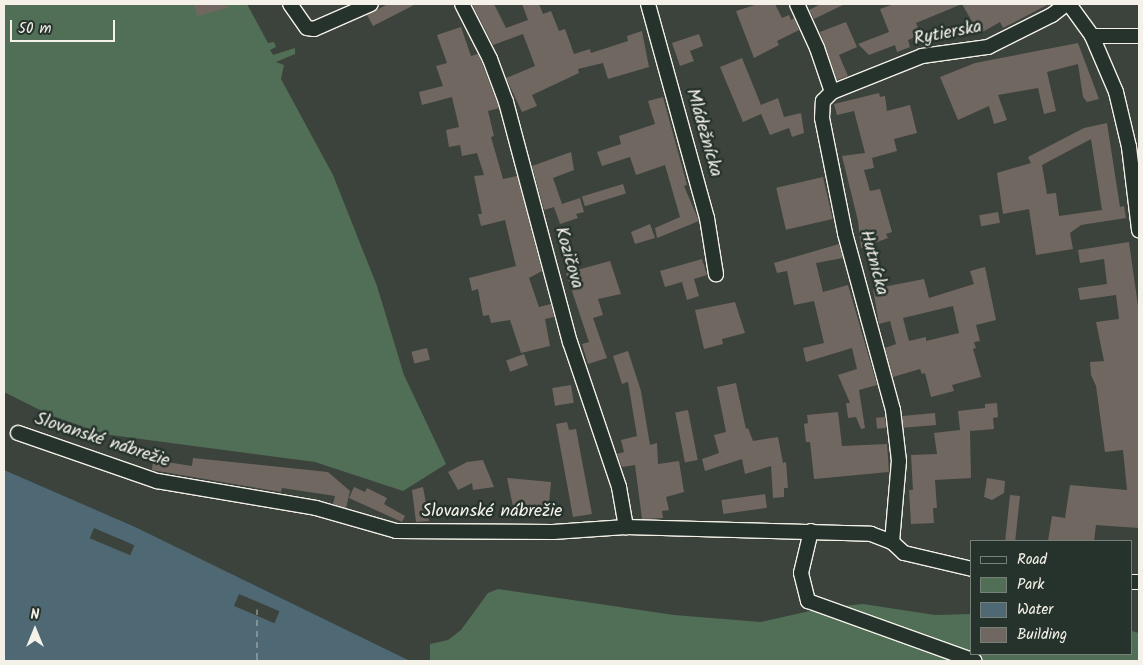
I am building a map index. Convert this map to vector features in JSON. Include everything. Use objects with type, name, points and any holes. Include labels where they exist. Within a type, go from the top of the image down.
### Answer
[{"type":"street","points":[[290,4],[307,28],[314,29],[371,4]]},
{"type":"street","name":"Kozičova","points":[[462,4],[490,59],[506,102],[570,342],[620,487],[626,527]]},
{"type":"street","name":"Mládežnícka","points":[[648,4],[707,218],[716,274]]},
{"type":"street","points":[[797,4],[818,48],[832,92]]},
{"type":"street","points":[[1068,4],[1092,36],[1116,92],[1129,147],[1139,230]]},
{"type":"street","name":"Rytierska","points":[[832,92],[922,56],[988,47],[1052,15],[1068,4]]},
{"type":"street","points":[[1092,36],[1139,36]]},
{"type":"street","name":"Hutnícka","points":[[832,92],[823,101],[822,118],[845,233],[887,379],[899,460],[892,542]]},
{"type":"street","name":"Slovanské nábrežie","points":[[18,433],[157,481],[316,508],[396,531],[553,532],[626,527],[871,534],[892,542],[904,553],[970,569]]},
{"type":"street","points":[[811,531],[800,573],[808,601],[975,661]]},
{"type":"green space","points":[[4,4],[247,4],[268,43],[274,42],[276,47],[270,50],[273,55],[295,48],[295,54],[276,62],[284,65],[281,79],[333,175],[377,286],[404,375],[446,464],[403,491],[315,462],[103,434],[50,415],[4,392]]},
{"type":"green space","points":[[498,589],[674,615],[761,622],[823,608],[863,604],[935,615],[970,614],[970,655],[1133,655],[1133,631],[1139,633],[1139,661],[430,661],[430,644],[448,640],[461,630],[488,593]]},
{"type":"water","points":[[4,470],[135,527],[410,661],[4,661]]},
{"type":"pier","points":[[94,528],[135,545],[130,555],[90,538]]},
{"type":"pier","points":[[239,594],[280,611],[274,623],[234,606]]},
{"type":"building","points":[[194,4],[227,4],[228,8],[197,16]]},
{"type":"building","points":[[388,4],[416,4],[373,26],[367,15]]},
{"type":"building","points":[[472,4],[494,4],[506,28],[528,20],[522,4],[539,4],[543,14],[551,11],[559,31],[565,29],[574,54],[590,49],[591,53],[628,41],[627,36],[642,31],[649,67],[608,79],[603,63],[578,69],[579,73],[532,95],[537,106],[522,112],[506,78],[535,66],[523,34],[493,45]]},
{"type":"building","points":[[758,4],[775,4],[782,18],[789,15],[791,20],[794,18],[799,30],[777,41],[779,45],[754,58],[736,11]]},
{"type":"building","points":[[821,4],[845,4],[814,19],[809,10]]},
{"type":"building","points":[[894,4],[962,4],[916,23],[921,35],[908,40],[910,47],[897,52],[895,45],[869,55],[858,44],[889,32],[880,9]]},
{"type":"building","points":[[962,4],[1049,4],[1003,28],[1000,22],[979,34]]},
{"type":"building","points":[[846,22],[857,47],[839,55],[848,76],[837,80],[820,32]]},
{"type":"building","points":[[461,27],[471,56],[478,54],[499,108],[488,111],[494,136],[491,137],[503,179],[517,176],[542,271],[529,278],[539,307],[551,304],[554,317],[545,319],[550,346],[521,353],[510,320],[491,323],[489,315],[483,316],[478,289],[472,291],[469,278],[516,266],[505,220],[481,226],[478,214],[482,214],[474,176],[484,175],[477,153],[462,156],[460,145],[449,147],[446,130],[459,127],[452,97],[422,105],[419,92],[443,86],[436,66],[447,63],[437,35]]},
{"type":"building","points":[[699,34],[703,46],[690,51],[694,61],[680,66],[672,43]]},
{"type":"building","points":[[1078,43],[1099,99],[1087,102],[1083,97],[1078,64],[1047,72],[1056,111],[1044,114],[1038,88],[998,95],[1007,120],[994,124],[989,106],[958,120],[940,77],[975,63]]},
{"type":"building","points":[[742,58],[761,105],[778,98],[784,117],[801,113],[804,133],[792,137],[789,128],[770,135],[761,114],[743,122],[720,67]]},
{"type":"building","points":[[879,93],[880,97],[885,96],[887,111],[910,105],[917,133],[894,139],[897,151],[872,158],[874,168],[864,170],[870,191],[880,189],[892,232],[886,234],[888,238],[861,248],[858,221],[842,156],[865,153],[854,111],[837,115],[834,104]]},
{"type":"building","points":[[663,97],[687,185],[684,186],[699,221],[657,238],[655,228],[680,217],[665,165],[636,175],[630,157],[602,166],[597,152],[621,144],[619,136],[655,124],[648,101]]},
{"type":"building","points":[[1107,123],[1120,207],[1124,206],[1126,218],[1081,225],[1070,233],[1073,249],[1036,255],[1029,209],[1003,214],[997,173],[1031,163],[1028,157],[1084,128]],"holes":[[[1091,139],[1102,210],[1059,216],[1056,193],[1047,194],[1042,165]]]},
{"type":"building","points":[[571,152],[574,170],[553,178],[562,204],[580,198],[584,212],[576,214],[578,218],[560,224],[554,207],[544,210],[532,166]]},
{"type":"building","points":[[823,177],[833,219],[786,230],[776,188]]},
{"type":"building","points":[[623,184],[626,194],[585,206],[582,197]]},
{"type":"building","points":[[998,212],[1000,223],[981,226],[979,215]]},
{"type":"building","points":[[650,224],[655,238],[635,244],[631,232]]},
{"type":"building","points":[[1129,242],[1139,313],[1139,528],[1096,525],[1094,540],[1048,540],[1052,516],[1065,518],[1070,485],[1127,490],[1123,450],[1105,452],[1096,386],[1091,375],[1090,362],[1104,361],[1096,322],[1119,319],[1116,295],[1080,300],[1078,288],[1107,284],[1104,259],[1080,263],[1078,250]]},
{"type":"building","points":[[839,244],[843,258],[816,263],[823,292],[848,285],[877,385],[859,390],[865,428],[861,429],[856,417],[848,418],[846,403],[850,403],[838,375],[857,369],[852,348],[806,362],[803,348],[824,343],[814,301],[794,305],[787,271],[777,273],[774,263]]},
{"type":"building","points":[[702,259],[707,275],[694,279],[699,296],[687,300],[682,282],[665,287],[660,271]]},
{"type":"building","points":[[610,261],[621,294],[598,299],[603,315],[593,318],[607,358],[588,364],[582,344],[589,342],[566,273]]},
{"type":"building","points":[[985,267],[996,320],[976,325],[980,341],[974,342],[976,348],[973,349],[981,377],[952,385],[954,391],[931,397],[925,373],[922,374],[920,369],[893,377],[885,348],[896,344],[890,321],[879,324],[873,289],[924,279],[929,298],[974,284],[970,271]],"holes":[[[953,306],[959,333],[926,341],[926,337],[909,341],[903,318]]]},
{"type":"building","points":[[735,302],[745,333],[722,339],[723,344],[704,349],[695,310]]},
{"type":"building","points":[[427,348],[430,360],[414,364],[411,352]]},
{"type":"building","points":[[628,351],[641,391],[650,445],[657,443],[658,464],[679,461],[684,492],[666,497],[669,510],[662,511],[663,518],[642,519],[635,465],[622,467],[617,454],[624,452],[621,440],[637,436],[628,382],[622,384],[613,356]]},
{"type":"building","points":[[524,354],[528,365],[510,372],[506,360]]},
{"type":"building","points":[[736,383],[746,429],[748,428],[753,441],[778,437],[783,463],[786,462],[788,488],[784,488],[784,497],[773,498],[771,466],[745,474],[742,459],[705,471],[702,459],[719,453],[714,435],[726,432],[717,387]]},
{"type":"building","points":[[571,385],[574,403],[555,406],[552,388]]},
{"type":"building","points":[[997,403],[998,417],[993,418],[994,429],[970,431],[971,478],[935,480],[937,508],[933,508],[934,523],[911,524],[909,490],[913,490],[911,455],[937,454],[934,433],[960,430],[958,411],[985,408],[985,404]]},
{"type":"building","points":[[688,410],[698,460],[685,463],[675,412]]},
{"type":"building","points":[[838,412],[842,446],[887,444],[889,472],[814,479],[810,442],[806,442],[804,424],[808,423],[807,415]]},
{"type":"building","points":[[935,413],[936,425],[903,428],[902,416]]},
{"type":"building","points":[[885,417],[886,428],[877,429],[876,418]]},
{"type":"building","points":[[567,422],[569,430],[576,429],[592,514],[573,517],[556,424]]},
{"type":"building","points":[[193,458],[328,472],[350,491],[346,508],[333,504],[335,496],[282,488],[281,492],[152,470],[153,460],[192,466]]},
{"type":"building","points":[[483,460],[494,487],[473,490],[472,483],[458,490],[448,472],[467,462]]},
{"type":"building","points":[[507,478],[551,482],[548,514],[514,511]]},
{"type":"building","points":[[987,478],[1005,481],[1004,493],[992,500],[984,497]]},
{"type":"building","points":[[354,487],[365,492],[367,488],[387,498],[384,504],[405,516],[402,522],[349,498]]},
{"type":"building","points":[[423,487],[426,503],[432,502],[434,514],[428,515],[429,521],[416,522],[412,490]]},
{"type":"building","points":[[765,494],[767,508],[723,514],[721,500]]},
{"type":"building","points":[[1010,495],[1020,496],[1015,540],[1005,540]]},
{"type":"ferry route","points":[[257,609],[257,661]]}]
